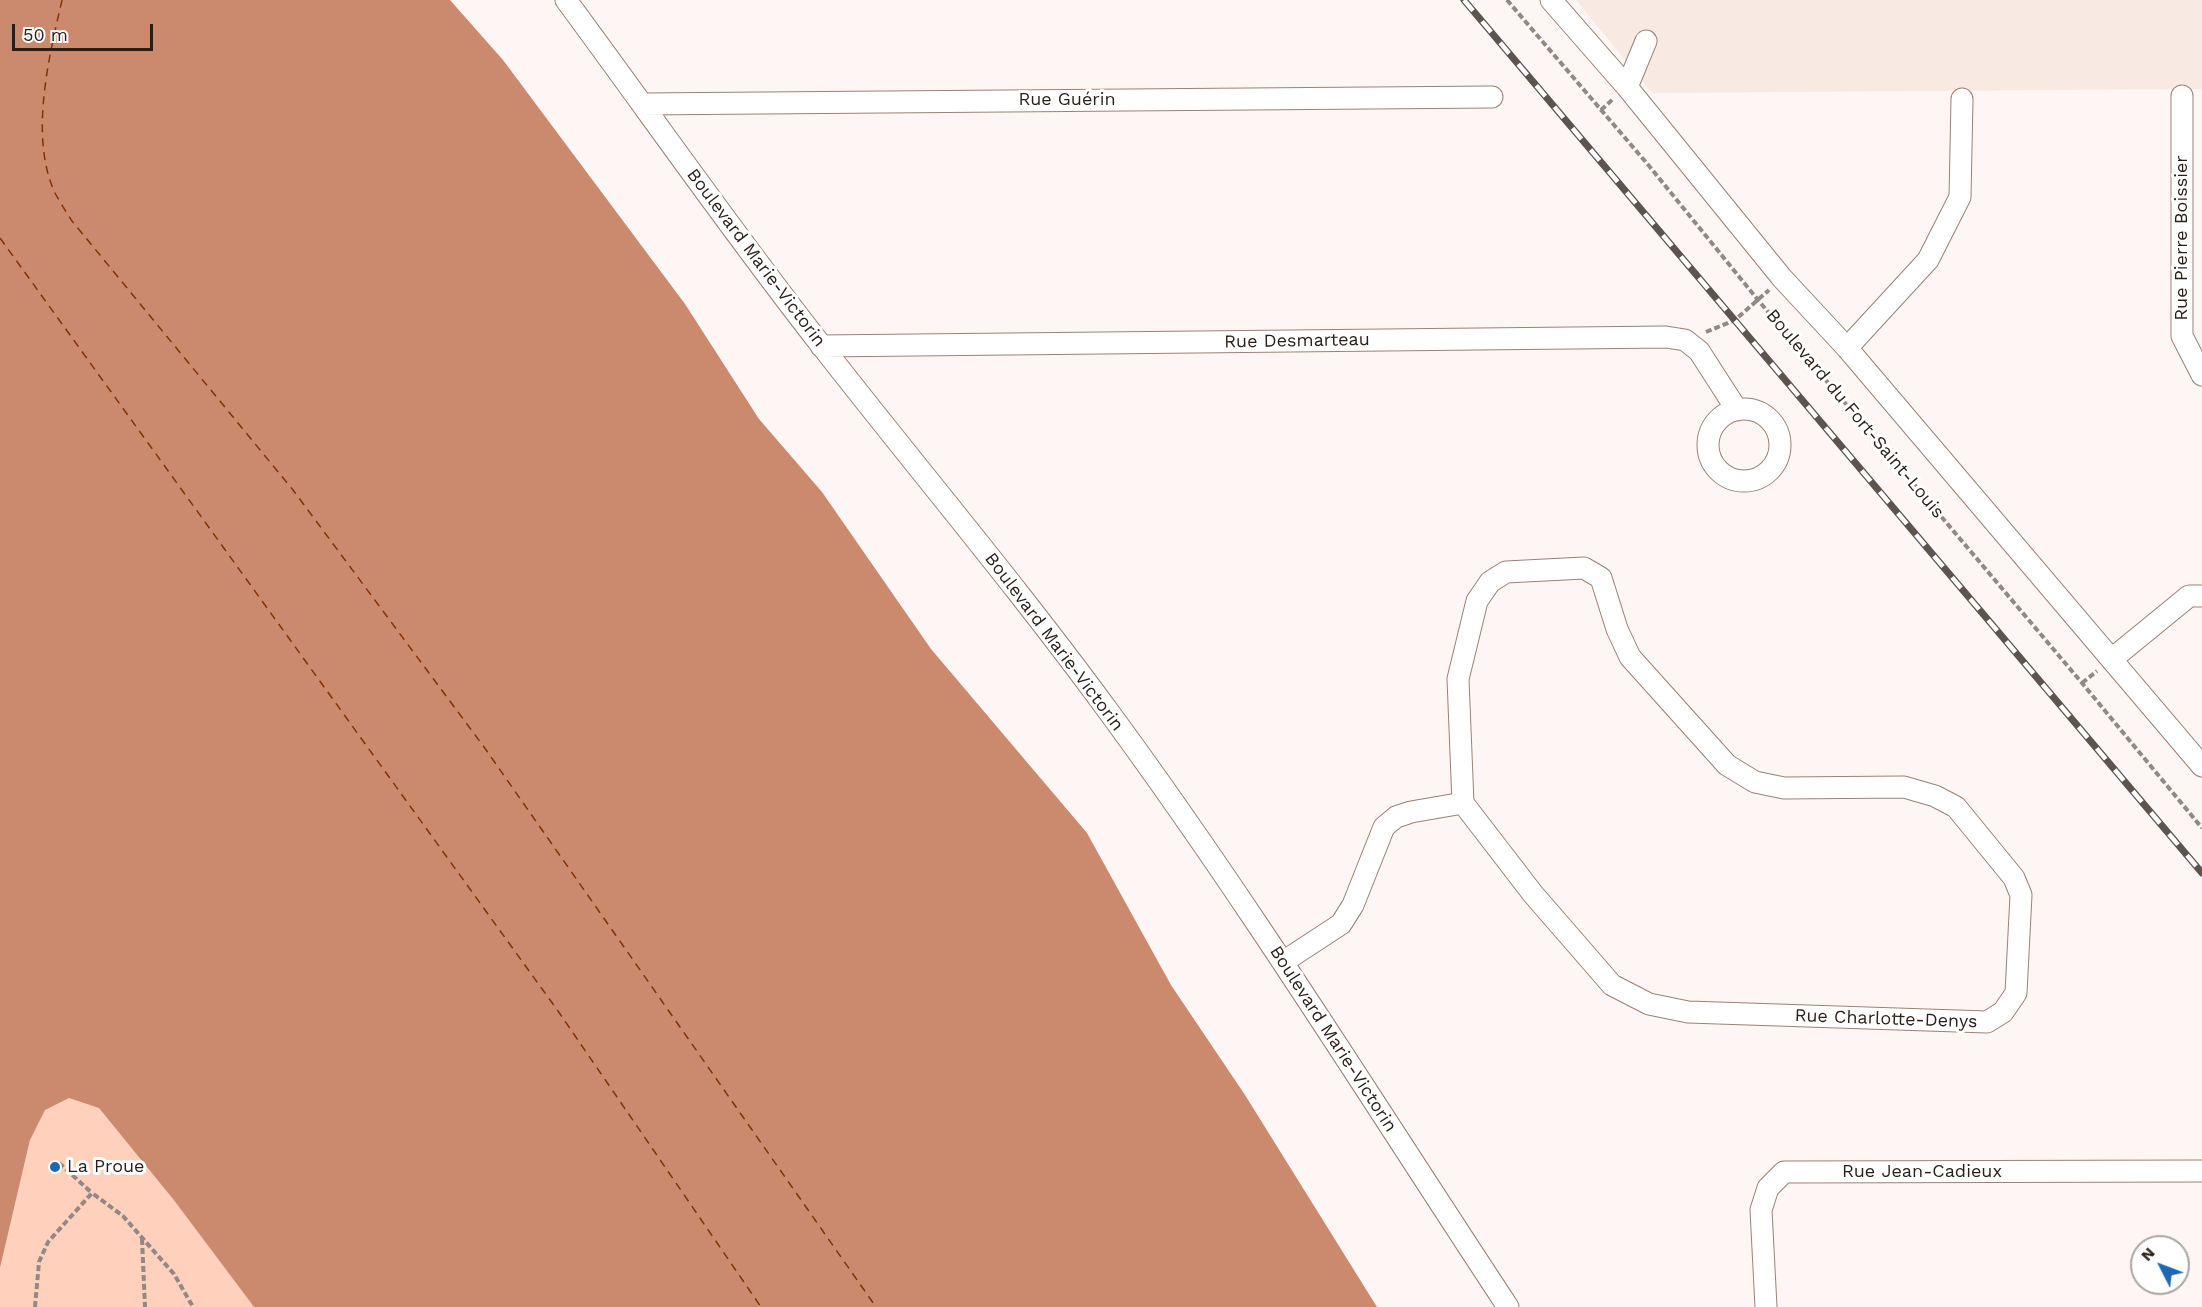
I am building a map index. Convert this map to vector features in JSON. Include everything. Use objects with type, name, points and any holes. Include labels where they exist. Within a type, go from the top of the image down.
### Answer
[{"type":"street","name":"Boulevard Marie-Victorin","points":[[566,0],[731,228],[821,346],[1038,617],[1107,709],[1283,963],[1509,1307]]},
{"type":"street","name":"Boulevard du Fort-Saint-Louis","points":[[1551,0],[1627,87],[1782,278],[1847,348],[2202,765]]},
{"type":"street","points":[[1627,87],[1646,42]]},
{"type":"street","name":"Rue Pierre Boissier","points":[[2182,96],[2182,336],[2202,375]]},
{"type":"street","name":"Rue Guérin","points":[[642,104],[1492,97]]},
{"type":"street","points":[[1847,348],[1928,260],[1960,197],[1962,99]]},
{"type":"street","name":"Rue Desmarteau","points":[[821,346],[1666,337],[1685,340]]},
{"type":"street","points":[[1685,340],[1700,351],[1737,410]]},
{"type":"street","name":"Rue Charlotte-Denys","points":[[1584,568],[1601,578],[1617,629],[1630,657],[1727,765],[1755,782],[1784,788],[1904,787],[1935,795],[1956,807],[2014,878],[2021,895],[2016,993],[2003,1012],[1987,1022],[1688,1012],[1648,1004],[1612,986],[1533,894],[1463,803],[1458,679],[1477,601],[1490,582],[1506,572],[1584,568]]},
{"type":"street","points":[[2112,659],[2189,596],[2202,596]]},
{"type":"street","points":[[1283,963],[1341,924],[1353,904],[1384,827],[1396,817],[1411,812],[1463,803]]},
{"type":"street","name":"Rue Jean-Cadieux","points":[[1766,1307],[1761,1210],[1768,1188],[1784,1172],[2202,1171]]},
{"type":"path","name":"Boulevard du Fort-Saint-Louis","points":[[1507,0],[1650,167],[1758,300],[2202,828]]},
{"type":"path","points":[[1685,340],[1735,320],[1782,278]]},
{"type":"path","points":[[59,1163],[92,1193],[123,1216],[174,1274],[193,1307]]},
{"type":"path","points":[[35,1307],[39,1262],[48,1242],[92,1193]]},
{"type":"path","points":[[141,1239],[145,1307]]},
{"type":"shaded area","points":[[0,0],[450,0],[503,60],[685,304],[759,419],[822,492],[931,649],[1087,833],[1171,985],[1245,1095],[1377,1307],[254,1307],[173,1199],[99,1108],[69,1098],[45,1110],[30,1140],[0,1268]]},
{"type":"shaded area","points":[[1576,0],[2202,0],[2202,89],[1652,93]]},
{"type":"shaded area","points":[[0,949],[173,1199],[254,1307],[0,1307],[0,1268],[30,1140]]},
{"type":"ferry route","points":[[62,0],[47,71],[42,122],[47,171],[65,211],[293,490],[484,747],[876,1307]]},
{"type":"ferry route","points":[[0,238],[558,1011],[761,1307]]},
{"type":"railway","points":[[1464,0],[2202,873]]},
{"type":"place","name":"La Proue","points":[[55,1167]]}]
